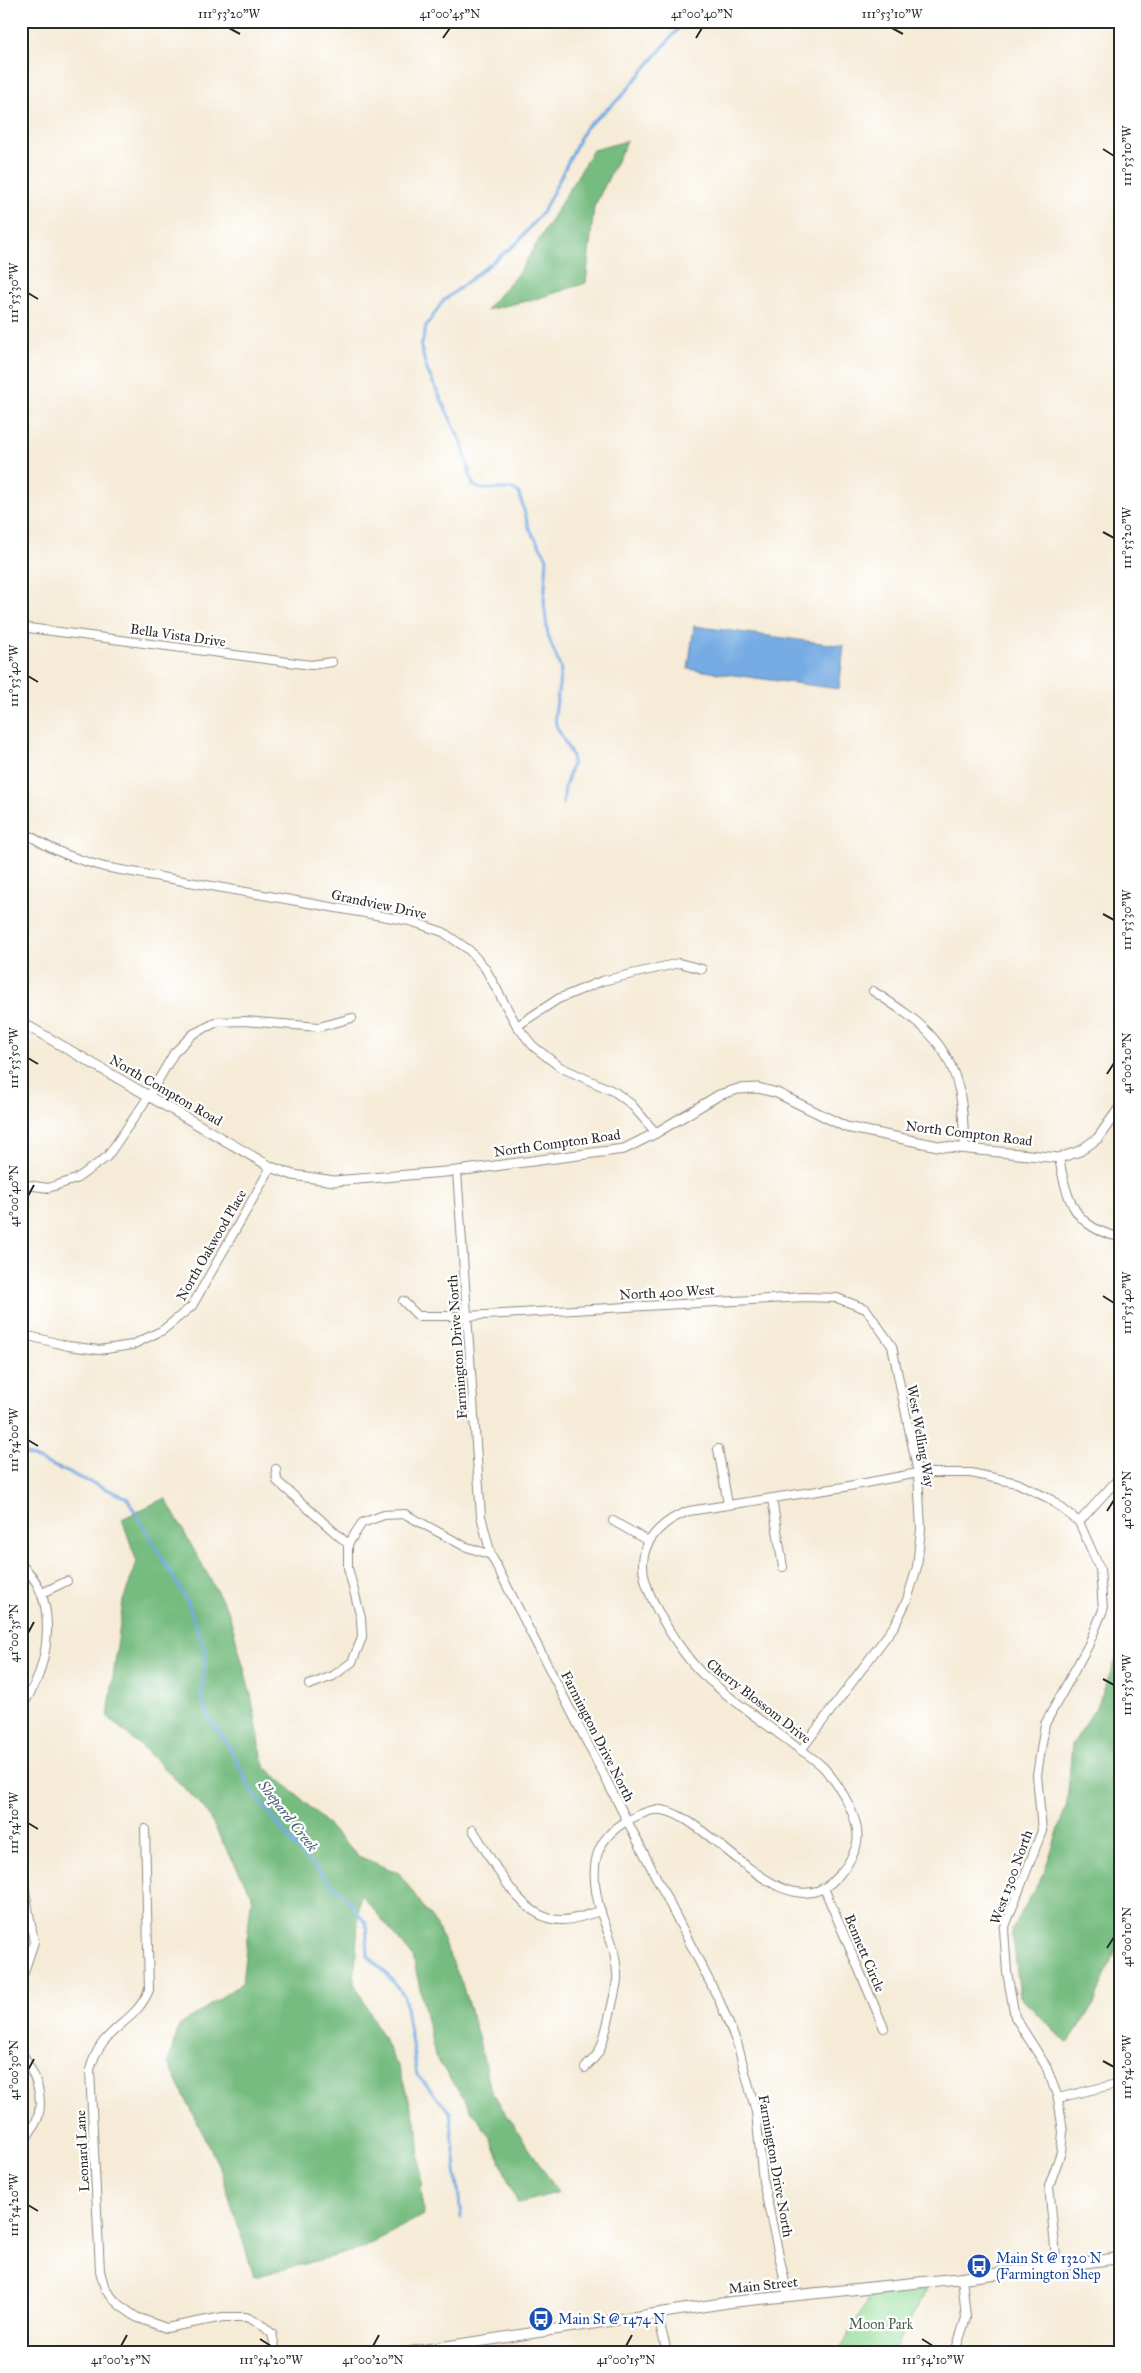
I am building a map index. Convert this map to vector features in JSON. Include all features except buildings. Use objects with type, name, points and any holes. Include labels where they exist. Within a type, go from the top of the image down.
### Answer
[{"type":"main road","name":"Main Street","points":[[411,2352],[731,2302],[962,2278],[1120,2258]]},
{"type":"street","name":"Bella Vista Drive","points":[[21,627],[310,665],[332,662]]},
{"type":"street","name":"Grandview Drive","points":[[21,829],[48,848],[72,858],[104,867],[410,921],[443,932],[469,950],[485,968],[517,1026],[534,1046],[560,1068],[615,1092],[631,1104],[656,1133]]},
{"type":"street","points":[[517,1026],[558,999],[602,981],[679,963],[702,969]]},
{"type":"street","points":[[873,991],[914,1019],[935,1038],[950,1063],[960,1091],[965,1148]]},
{"type":"street","points":[[21,1184],[48,1188],[76,1179],[106,1158],[150,1096],[174,1054],[193,1034],[217,1022],[245,1021],[319,1027],[352,1018]]},
{"type":"street","name":"North Compton Road","points":[[21,1022],[271,1166],[292,1175],[334,1181],[457,1171],[624,1149],[656,1133],[719,1095],[738,1088],[758,1088],[777,1093],[846,1127],[938,1146],[1059,1158],[1080,1151],[1098,1138],[1120,1107]]},
{"type":"street","points":[[1059,1158],[1064,1185],[1072,1208],[1087,1223],[1106,1234],[1120,1236]]},
{"type":"street","name":"North Oakwood Place","points":[[21,1334],[68,1346],[99,1350],[132,1345],[163,1330],[192,1306],[271,1166]]},
{"type":"street","name":"Farmington Drive North","points":[[457,1171],[481,1516],[491,1556],[719,2000],[738,2046],[756,2112],[763,2182],[788,2296]]},
{"type":"street","name":"North 400 West","points":[[403,1302],[418,1316],[467,1316],[805,1297],[837,1298],[866,1309]]},
{"type":"street","name":"West Welling Way","points":[[801,1750],[895,1625],[907,1600],[917,1567],[921,1529],[918,1473],[892,1346],[866,1309]]},
{"type":"street","points":[[718,1449],[728,1504]]},
{"type":"street","points":[[276,1469],[277,1482],[348,1544]]},
{"type":"street","points":[[613,1520],[648,1541],[661,1527],[678,1515],[728,1504],[772,1499],[918,1473],[971,1474],[1017,1483],[1050,1499],[1079,1522],[1120,1473]]},
{"type":"street","points":[[772,1499],[783,1567]]},
{"type":"street","points":[[309,1684],[333,1676],[352,1662],[362,1638],[361,1618],[348,1568],[348,1544],[362,1523],[384,1515],[405,1514],[464,1546],[491,1556]]},
{"type":"street","name":"West 1300 North","points":[[1057,2267],[1049,2186],[1061,2152],[1063,2132],[1058,2098],[1046,2066],[1015,2017],[1007,1972],[1004,1929],[1042,1831],[1037,1775],[1045,1724],[1088,1646],[1103,1610],[1100,1569],[1079,1522]]},
{"type":"street","name":"Cherry Blossom Drive","points":[[585,2068],[600,2051],[617,1979],[614,1950],[601,1912],[594,1877],[596,1856],[605,1837],[628,1821],[651,1810],[664,1810],[682,1817],[770,1883],[788,1891],[806,1893],[824,1888],[843,1873],[857,1845],[855,1820],[844,1796],[823,1766],[706,1679],[686,1656],[668,1629],[646,1582],[643,1563],[648,1541]]},
{"type":"street","points":[[21,1565],[42,1593],[48,1633],[39,1675],[21,1709]]},
{"type":"street","points":[[42,1593],[66,1581]]},
{"type":"street","name":"Leonard Lane","points":[[145,1829],[149,1990],[143,2004],[103,2040],[94,2054],[90,2070],[100,2271],[105,2288],[118,2304],[136,2317],[166,2328],[223,2316],[246,2317],[261,2324],[272,2334],[276,2352]]},
{"type":"street","points":[[474,1830],[518,1899],[531,1910],[548,1918],[562,1920],[601,1912]]},
{"type":"street","points":[[21,1868],[34,1942],[21,1982]]},
{"type":"street","name":"Bennett Circle","points":[[824,1888],[884,2028]]},
{"type":"street","points":[[21,2051],[34,2073],[39,2094],[37,2120],[21,2146]]},
{"type":"street","points":[[1058,2098],[1120,2083]]},
{"type":"street","points":[[955,2352],[966,2318],[962,2278]]},
{"type":"street","points":[[657,2313],[667,2352]]},
{"type":"green space","points":[[627,141],[594,207],[586,283],[536,299],[486,310],[520,271],[593,150]]},
{"type":"green space","points":[[165,1498],[229,1613],[251,1695],[264,1766],[306,1803],[358,1856],[399,1873],[437,1926],[462,1984],[478,2037],[491,2091],[558,2192],[518,2204],[491,2139],[435,2056],[413,1957],[360,1893],[354,1983],[399,2068],[418,2130],[423,2215],[361,2249],[254,2277],[220,2168],[168,2063],[179,2026],[242,1983],[252,1895],[204,1808],[154,1758],[108,1717],[123,1601],[137,1562],[122,1519]]},
{"type":"green space","points":[[1120,1649],[1120,1937],[1094,2004],[1067,2044],[1020,1997],[1012,1929],[1044,1873],[1067,1804],[1072,1745],[1098,1704]]},
{"type":"green space","name":"Moon Park","points":[[927,2289],[893,2352],[839,2352],[870,2297]]},
{"type":"water","points":[[694,626],[844,646],[839,689],[688,669]]},
{"type":"waterway","points":[[563,804],[565,787],[572,765],[572,756],[556,725],[555,716],[561,669],[548,636],[544,603],[547,558],[529,528],[519,493],[513,489],[481,489],[473,485],[462,443],[427,370],[421,348],[426,326],[443,301],[517,243],[544,210],[585,128],[620,98],[685,21]]},
{"type":"waterway","name":"Shepard Creek","points":[[21,1452],[127,1498],[187,1601],[206,1653],[201,1698],[210,1720],[229,1746],[251,1790],[297,1849],[347,1899],[366,1923],[368,1956],[386,1973],[404,1995],[417,2075],[450,2112],[461,2217]]},
{"type":"place","name":"Main St @ 1320 N (Farmington Shep","points":[[979,2266]]},
{"type":"place","name":"Main St @ 1474 N","points":[[541,2319]]}]
